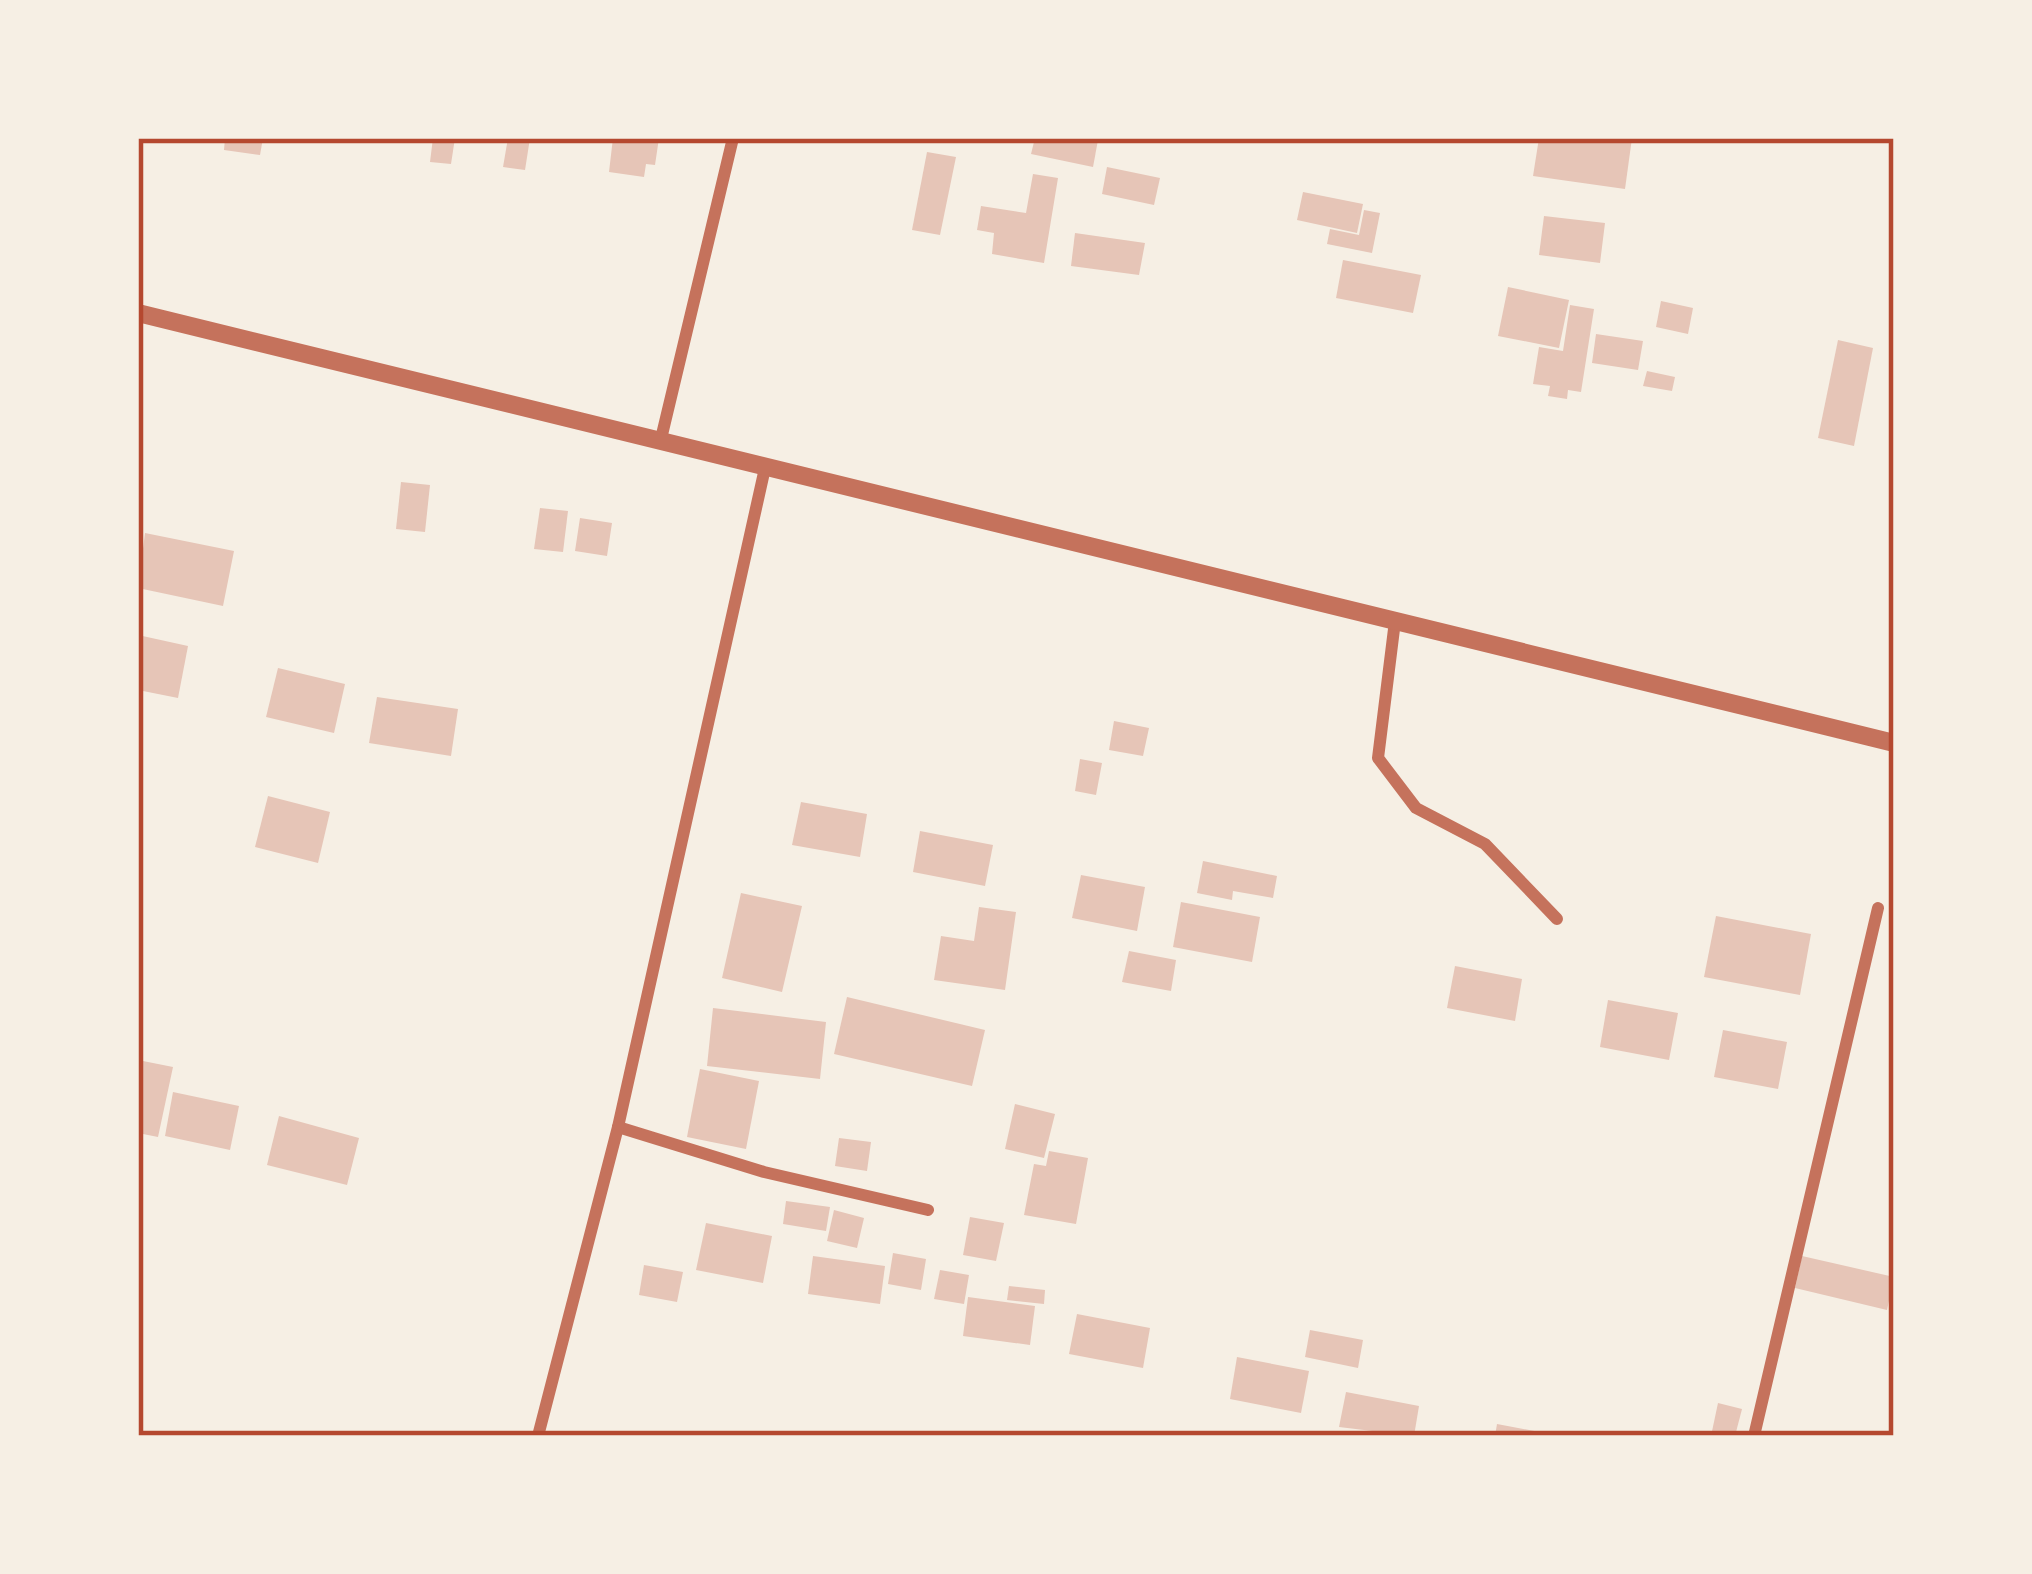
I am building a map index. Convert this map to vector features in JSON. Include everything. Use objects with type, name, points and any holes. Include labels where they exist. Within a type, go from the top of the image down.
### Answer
[{"type":"street","points":[[660,443],[733,138]]},
{"type":"street","points":[[138,313],[1894,743]]},
{"type":"street","points":[[541,1435],[618,1127],[765,468]]},
{"type":"street","points":[[1395,621],[1377,729],[1378,758],[1392,784],[1415,808],[1484,844],[1557,919]]},
{"type":"street","points":[[1754,1436],[1878,908]]},
{"type":"street","points":[[618,1127],[764,1172],[928,1210]]},
{"type":"building","points":[[225,138],[263,138],[260,155],[224,150]]},
{"type":"building","points":[[433,138],[455,138],[451,164],[430,162]]},
{"type":"building","points":[[508,138],[530,138],[525,170],[503,167]]},
{"type":"building","points":[[613,138],[659,138],[655,165],[646,164],[644,177],[609,172]]},
{"type":"building","points":[[1035,138],[1098,140],[1093,167],[1031,154]]},
{"type":"building","points":[[1539,138],[1632,138],[1625,189],[1533,176]]},
{"type":"building","points":[[927,152],[956,157],[940,235],[912,230]]},
{"type":"building","points":[[1107,167],[1160,178],[1154,205],[1102,194]]},
{"type":"building","points":[[1033,174],[1058,178],[1044,263],[992,254],[994,233],[977,230],[981,206],[1026,213]]},
{"type":"building","points":[[1303,192],[1363,204],[1357,233],[1297,220]]},
{"type":"building","points":[[1364,210],[1380,213],[1372,253],[1327,244],[1330,229],[1359,235]]},
{"type":"building","points":[[1544,216],[1605,223],[1600,263],[1539,255]]},
{"type":"building","points":[[1075,233],[1145,243],[1139,275],[1071,266]]},
{"type":"building","points":[[1343,260],[1421,275],[1413,313],[1336,298]]},
{"type":"building","points":[[1508,287],[1569,300],[1559,348],[1498,336]]},
{"type":"building","points":[[1661,301],[1693,308],[1688,334],[1656,327]]},
{"type":"building","points":[[1570,305],[1594,309],[1581,392],[1568,390],[1567,399],[1548,396],[1550,386],[1533,384],[1539,347],[1563,351]]},
{"type":"building","points":[[1596,334],[1643,341],[1638,370],[1592,363]]},
{"type":"building","points":[[1838,340],[1873,348],[1854,446],[1818,438]]},
{"type":"building","points":[[1647,371],[1675,377],[1672,391],[1643,386]]},
{"type":"building","points":[[401,482],[430,485],[425,532],[396,529]]},
{"type":"building","points":[[540,508],[568,511],[563,552],[534,549]]},
{"type":"building","points":[[580,518],[612,523],[607,556],[575,551]]},
{"type":"building","points":[[145,533],[234,551],[223,606],[138,588]]},
{"type":"building","points":[[138,635],[188,646],[178,698],[138,690]]},
{"type":"building","points":[[278,668],[345,684],[334,733],[266,717]]},
{"type":"building","points":[[377,697],[458,709],[451,756],[369,743]]},
{"type":"building","points":[[1114,721],[1149,728],[1143,756],[1109,750]]},
{"type":"building","points":[[1080,759],[1102,763],[1096,795],[1075,791]]},
{"type":"building","points":[[268,796],[330,812],[318,863],[255,847]]},
{"type":"building","points":[[801,802],[867,814],[860,857],[792,845]]},
{"type":"building","points":[[920,831],[993,845],[985,886],[913,872]]},
{"type":"building","points":[[1203,861],[1277,876],[1273,898],[1233,891],[1232,900],[1197,893]]},
{"type":"building","points":[[1081,875],[1145,887],[1137,931],[1072,918]]},
{"type":"building","points":[[741,893],[802,906],[782,992],[722,978]]},
{"type":"building","points":[[1181,902],[1260,917],[1252,962],[1173,947]]},
{"type":"building","points":[[979,907],[1016,912],[1005,990],[934,980],[941,936],[974,941]]},
{"type":"building","points":[[1716,916],[1811,934],[1800,995],[1704,977]]},
{"type":"building","points":[[1129,951],[1176,960],[1171,991],[1122,982]]},
{"type":"building","points":[[1455,966],[1522,979],[1515,1021],[1447,1008]]},
{"type":"building","points":[[847,997],[985,1030],[972,1086],[834,1054]]},
{"type":"building","points":[[1608,1000],[1678,1013],[1669,1060],[1600,1047]]},
{"type":"building","points":[[713,1008],[826,1022],[820,1079],[707,1066]]},
{"type":"building","points":[[1723,1030],[1787,1042],[1778,1089],[1714,1077]]},
{"type":"building","points":[[138,1060],[173,1067],[158,1137],[138,1133]]},
{"type":"building","points":[[700,1069],[759,1081],[746,1149],[687,1137]]},
{"type":"building","points":[[173,1092],[239,1106],[230,1150],[165,1136]]},
{"type":"building","points":[[1015,1104],[1055,1114],[1044,1158],[1005,1149]]},
{"type":"building","points":[[279,1116],[359,1138],[347,1185],[267,1165]]},
{"type":"building","points":[[839,1138],[871,1142],[867,1171],[835,1166]]},
{"type":"building","points":[[1049,1151],[1088,1158],[1076,1224],[1024,1215],[1034,1164],[1046,1166]]},
{"type":"building","points":[[786,1201],[830,1207],[826,1231],[783,1224]]},
{"type":"building","points":[[834,1210],[864,1218],[857,1248],[827,1241]]},
{"type":"building","points":[[970,1217],[1004,1223],[996,1261],[963,1255]]},
{"type":"building","points":[[706,1223],[772,1236],[763,1283],[696,1270]]},
{"type":"building","points":[[893,1253],[926,1259],[921,1290],[888,1284]]},
{"type":"building","points":[[813,1256],[885,1266],[880,1304],[808,1294]]},
{"type":"building","points":[[1802,1256],[1894,1277],[1887,1310],[1795,1288]]},
{"type":"building","points":[[644,1265],[683,1272],[677,1302],[639,1295]]},
{"type":"building","points":[[940,1270],[969,1275],[964,1304],[934,1299]]},
{"type":"building","points":[[1009,1286],[1045,1290],[1044,1304],[1007,1300]]},
{"type":"building","points":[[968,1297],[1035,1306],[1030,1345],[963,1336]]},
{"type":"building","points":[[1077,1314],[1150,1328],[1143,1368],[1069,1354]]},
{"type":"building","points":[[1310,1330],[1363,1340],[1358,1368],[1305,1357]]},
{"type":"building","points":[[1237,1357],[1309,1371],[1301,1413],[1230,1399]]},
{"type":"building","points":[[1346,1392],[1419,1406],[1414,1436],[1339,1427]]},
{"type":"building","points":[[1718,1403],[1742,1409],[1735,1436],[1711,1436]]},
{"type":"building","points":[[1497,1424],[1550,1434],[1550,1436],[1495,1436]]}]
